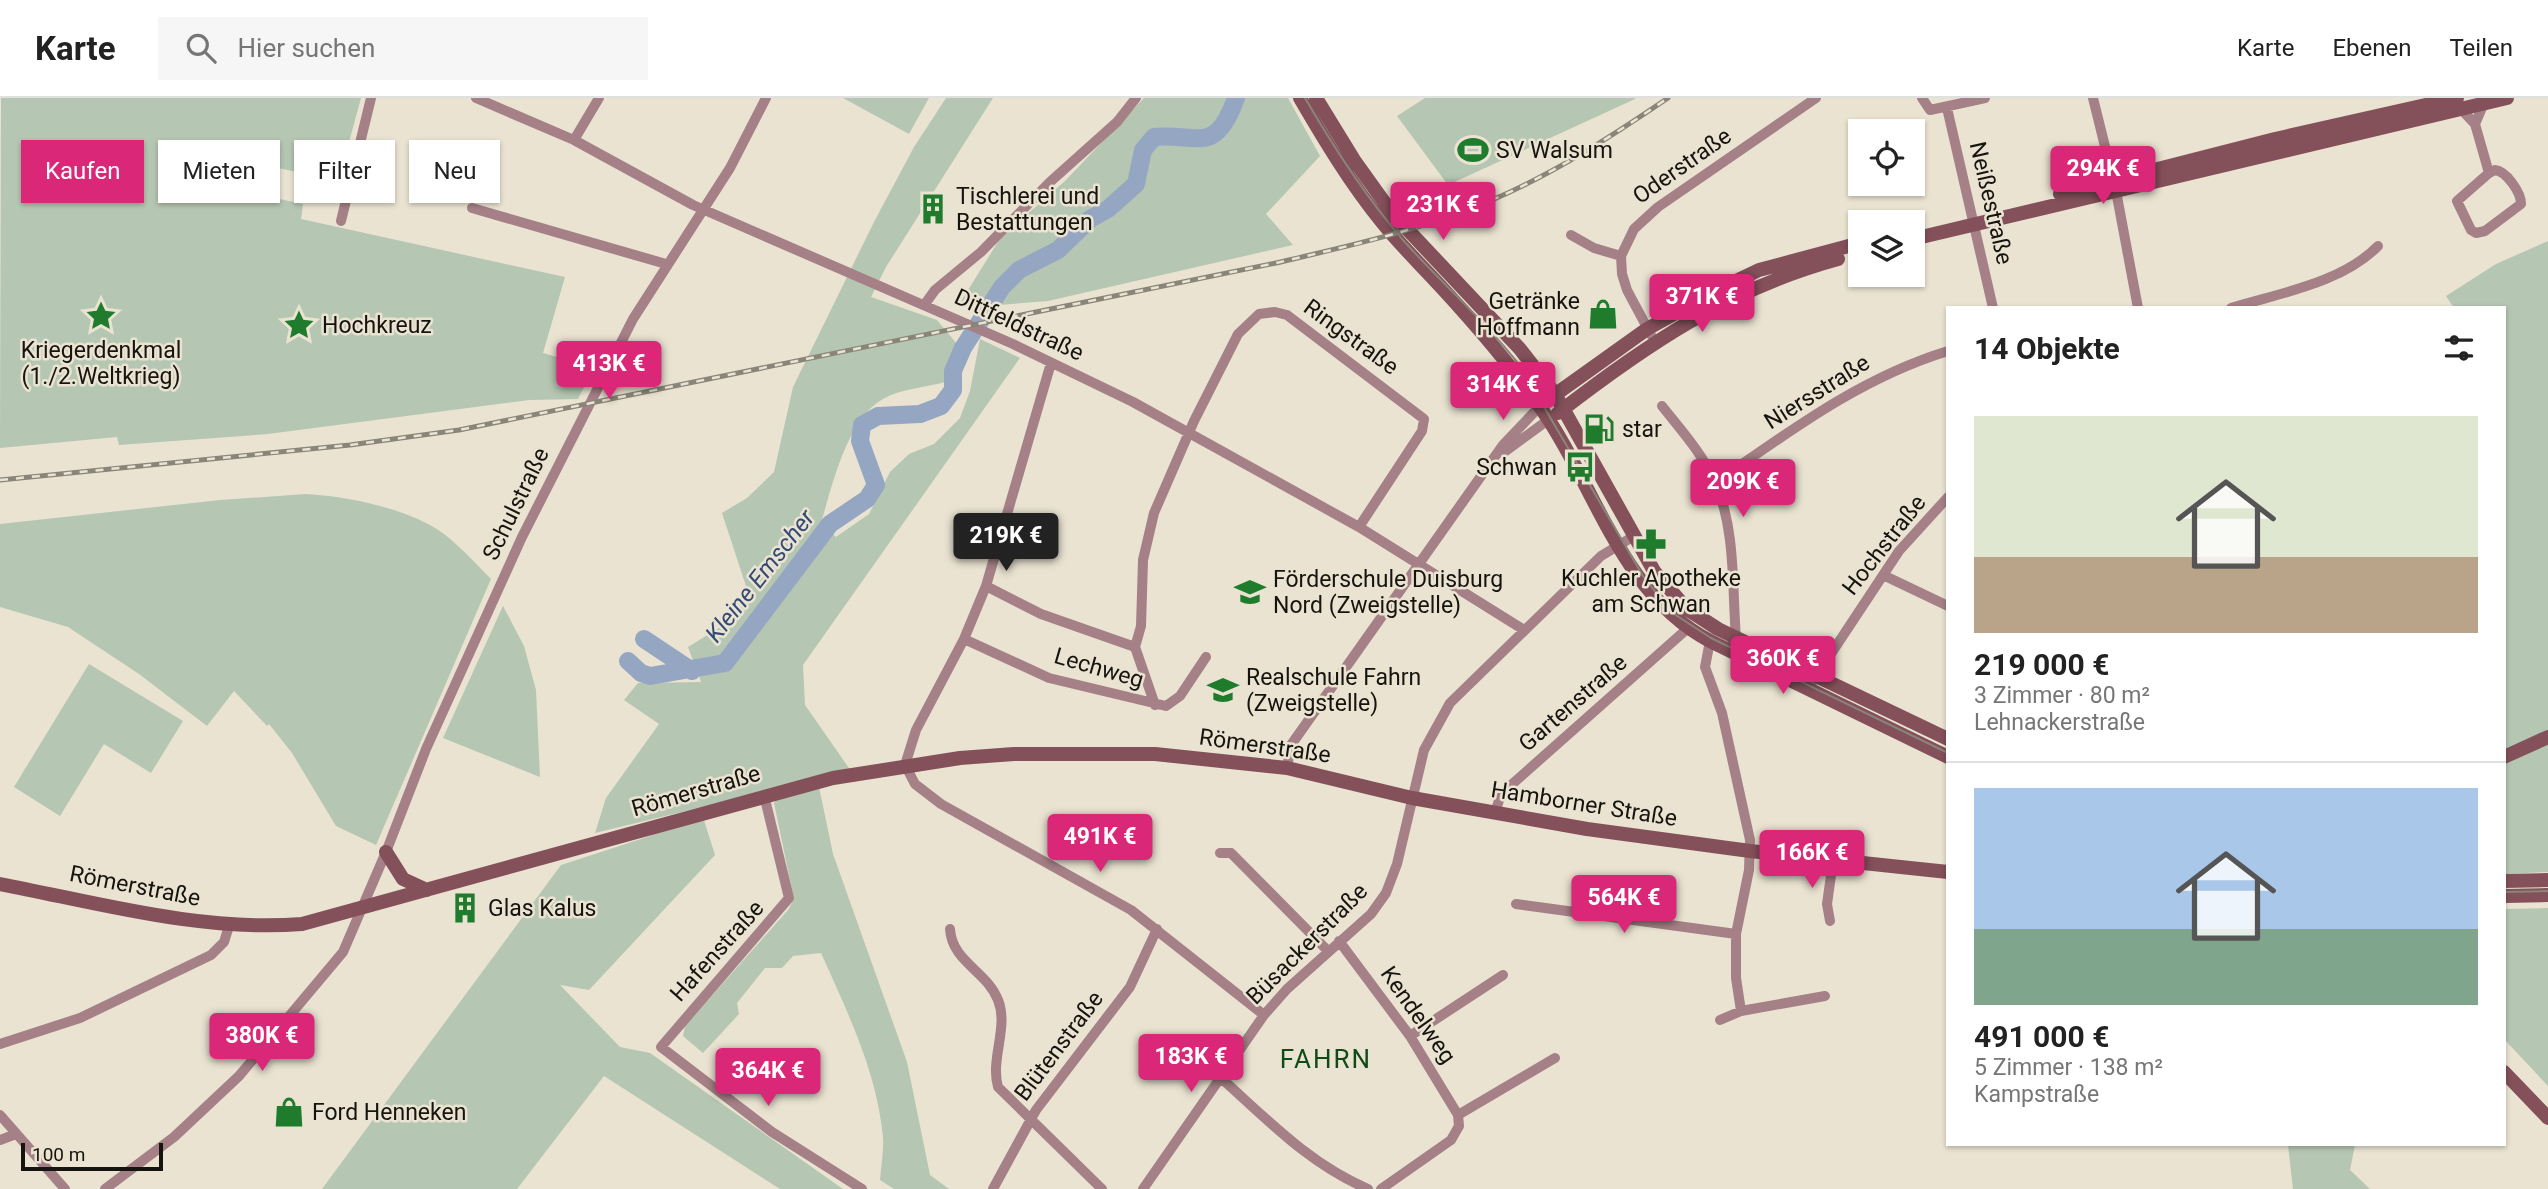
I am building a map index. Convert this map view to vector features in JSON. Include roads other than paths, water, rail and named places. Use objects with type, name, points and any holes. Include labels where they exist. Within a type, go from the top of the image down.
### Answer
[{"type":"street","points":[[341,221],[370,98]]},
{"type":"street","name":"Dittfeldstraße","points":[[477,98],[574,140],[702,209],[961,320],[1133,402],[1359,527],[1524,630]]},
{"type":"street","points":[[574,140],[599,98]]},
{"type":"street","name":"Schulstraße","points":[[105,1189],[174,1137],[244,1070],[343,952],[426,749],[522,537],[633,318],[730,168],[766,98]]},
{"type":"street","points":[[925,304],[935,290],[981,252],[1050,182],[1117,122],[1136,98]]},
{"type":"street","points":[[1300,98],[1343,169],[1382,223],[1499,351],[1540,406],[1649,593],[1687,629],[1710,641],[1732,644],[1816,675],[1946,738]]},
{"type":"street","points":[[1317,98],[1354,160],[1392,213],[1520,349],[1555,394],[1654,571],[1674,596],[1732,644],[1809,689],[1946,756]]},
{"type":"street","name":"Oderstraße","points":[[1622,256],[1643,217],[1816,98]]},
{"type":"street","points":[[1922,98],[1930,110],[1985,98]]},
{"type":"street","points":[[2093,98],[2115,186],[2138,306]]},
{"type":"street","points":[[1925,228],[1974,219],[2459,103],[2484,103],[2507,98]]},
{"type":"street","points":[[2459,103],[2475,124],[2489,173]]},
{"type":"street","points":[[2475,124],[2484,103]]},
{"type":"street","name":"Neißestraße","points":[[1947,108],[1993,306]]},
{"type":"street","points":[[2500,169],[2521,197],[2522,204],[2485,231],[2476,233],[2471,230],[2457,201],[2489,173],[2500,169]]},
{"type":"street","points":[[472,208],[666,264]]},
{"type":"street","points":[[1925,235],[1974,219]]},
{"type":"street","points":[[1571,235],[1594,248],[1622,256],[1626,290],[1651,335]]},
{"type":"street","points":[[1287,768],[1291,745],[1495,460],[1503,445],[1540,406],[1555,394],[1759,270],[1848,246]]},
{"type":"street","points":[[2238,306],[2310,284],[2362,262],[2378,246]]},
{"type":"street","points":[[1495,460],[1651,335],[1765,282],[1848,257]]},
{"type":"street","name":"Ringstraße","points":[[1191,434],[1220,368],[1247,322],[1259,314],[1275,312],[1287,315],[1424,419],[1422,431],[1359,527]]},
{"type":"street","name":"Niersstraße","points":[[1715,483],[1835,400],[1910,362],[1946,352]]},
{"type":"street","points":[[1051,363],[986,586],[964,639],[916,730],[905,765],[915,784],[941,804],[1131,909],[1264,1015]]},
{"type":"street","points":[[1662,406],[1698,451],[1715,483],[1727,517],[1732,644]]},
{"type":"street","points":[[1154,705],[1135,647],[1140,626],[1143,560],[1154,513],[1191,434]]},
{"type":"street","name":"Hochstraße","points":[[1809,689],[1883,575],[1916,530],[1946,499]]},
{"type":"street","name":"Büsackerstraße","points":[[1143,1189],[1264,1015],[1328,951],[1371,914],[1386,893],[1397,864],[1424,750],[1450,703],[1601,556],[1634,536]]},
{"type":"street","points":[[1883,575],[1946,605]]},
{"type":"street","points":[[986,586],[1041,614],[1135,647]]},
{"type":"street","name":"Gartenstraße","points":[[1494,813],[1501,793],[1687,629]]},
{"type":"street","name":"Lechweg","points":[[964,639],[1049,678],[1154,705],[1174,704],[1206,657]]},
{"type":"street","points":[[1710,641],[1705,667],[1722,713],[1750,851],[1736,934],[1736,978],[1741,1011]]},
{"type":"street","points":[[2506,756],[2548,737]]},
{"type":"street","name":"Römerstraße","points":[[0,884],[229,926],[302,924],[833,778],[905,765],[1014,754],[1155,754],[1287,768],[1412,798]]},
{"type":"street","name":"Hafenstraße","points":[[764,795],[789,898],[661,1047],[772,1132],[862,1189]]},
{"type":"street","name":"Hamborner Straße","points":[[1412,798],[1587,829],[1833,861],[1946,872]]},
{"type":"street","points":[[386,852],[403,879],[427,890]]},
{"type":"street","points":[[1220,853],[1231,853],[1328,951]]},
{"type":"street","points":[[1830,921],[1827,904],[1833,861]]},
{"type":"street","points":[[2506,881],[2548,880]]},
{"type":"street","points":[[2506,897],[2548,895]]},
{"type":"street","points":[[1516,904],[1736,934]]},
{"type":"street","points":[[0,1044],[80,1018],[211,955],[224,942],[229,926]]},
{"type":"street","points":[[950,929],[951,942],[957,953],[987,983],[999,1003],[996,1079],[1002,1094],[1102,1189]]},
{"type":"street","name":"Blütenstraße","points":[[993,1189],[1030,1120],[1130,987],[1157,929]]},
{"type":"street","name":"Kendelweg","points":[[1339,941],[1410,1036],[1458,1115]]},
{"type":"street","points":[[1410,1036],[1503,975]]},
{"type":"street","points":[[1720,1020],[1741,1011],[1825,996]]},
{"type":"street","points":[[1381,1189],[1451,1140],[1459,1126],[1458,1115],[1555,1058]]},
{"type":"street","points":[[2506,1074],[2548,1118]]},
{"type":"street","points":[[1221,1078],[1316,1163],[1334,1175],[1368,1189]]},
{"type":"street","points":[[0,1115],[65,1189]]},
{"type":"street","points":[[0,1140],[16,1133]]},
{"type":"waterway","name":"Kleine Emscher","points":[[628,661],[641,673],[650,676],[725,663],[830,524],[867,499],[876,485],[860,441],[862,425],[878,416],[920,414],[941,406],[953,390],[953,371],[963,348],[1002,287],[1019,270],[1058,250],[1090,219],[1108,209],[1136,184],[1143,150],[1154,137],[1204,138],[1213,135],[1221,128],[1236,98]]},
{"type":"waterway","name":"Kleine Emscher","points":[[644,639],[692,671]]},
{"type":"tram line","points":[[1305,98],[1351,171],[1389,223],[1520,366],[1643,576],[1671,612],[1711,638],[1946,752]]},
{"type":"tram line","points":[[2506,892],[2548,891]]},
{"type":"railway","points":[[0,480],[350,445],[459,430],[1276,263],[1358,244],[1466,211],[1538,178],[1583,153],[1668,98]]},
{"type":"place","name":"SV Walsum","points":[[1473,150]]},
{"type":"place","name":"Tischlerei und Bestattungen","points":[[933,209]]},
{"type":"place","name":"Getränke Hoffmann","points":[[1603,314]]},
{"type":"place","name":"Kriegerdenkmal (1./2.Weltkrieg)","points":[[101,316]]},
{"type":"place","name":"Hochkreuz","points":[[299,325]]},
{"type":"place","name":"star","points":[[1599,429]]},
{"type":"place","name":"Schwan","points":[[1580,467]]},
{"type":"place","name":"Kuchler Apotheke am Schwan","points":[[1651,544]]},
{"type":"place","name":"Förderschule Duisburg Nord (Zweigstelle)","points":[[1250,592]]},
{"type":"place","name":"Realschule Fahrn (Zweigstelle)","points":[[1223,690]]},
{"type":"place","name":"Glas Kalus","points":[[465,908]]},
{"type":"place","name":"Ford Henneken","points":[[289,1112]]},
{"type":"district","name":"FAHRN","points":[[1326,1059]]}]
